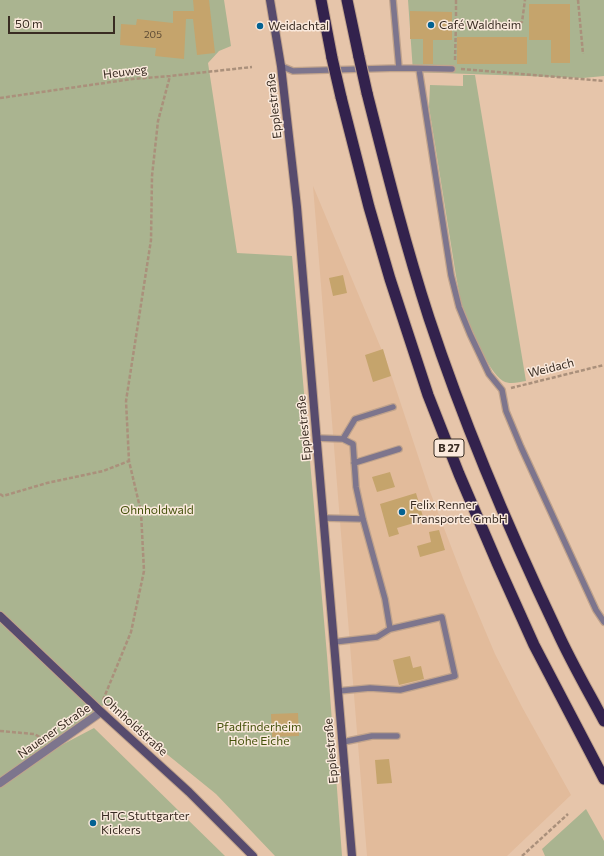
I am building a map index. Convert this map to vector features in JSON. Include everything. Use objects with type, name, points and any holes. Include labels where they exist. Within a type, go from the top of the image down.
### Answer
[{"type":"highway","name":"B 27","points":[[321,0],[341,98],[369,207],[390,279],[431,402],[468,495],[534,645],[604,779]]},
{"type":"highway","name":"B 27","points":[[347,0],[367,93],[416,274],[429,318],[453,386],[485,467],[557,632],[604,721]]},
{"type":"main road","name":"Epplestraße","points":[[270,0],[281,66],[297,207],[352,856]]},
{"type":"main road","name":"Ohnholdstraße","points":[[0,616],[100,711],[189,792],[253,856]]},
{"type":"street","name":"Nauener Straße","points":[[0,783],[57,744],[100,711]]},
{"type":"lane","points":[[393,0],[399,68]]},
{"type":"lane","points":[[281,66],[293,71],[399,68],[454,69]]},
{"type":"lane","points":[[419,69],[451,274],[459,306],[470,334],[490,374],[502,390],[506,411],[521,447],[596,610],[604,622]]},
{"type":"lane","points":[[343,439],[355,419],[393,407]]},
{"type":"lane","points":[[317,438],[343,439],[353,444],[356,487],[363,519],[385,599],[390,629]]},
{"type":"lane","points":[[354,463],[400,449]]},
{"type":"lane","points":[[324,518],[363,519]]},
{"type":"lane","points":[[334,642],[377,637],[390,629],[442,617],[455,676],[400,690],[370,688],[338,691]]},
{"type":"lane","points":[[343,742],[372,736],[397,736]]},
{"type":"path","points":[[456,0],[454,69],[604,81]]},
{"type":"path","points":[[456,22],[470,27],[511,26],[522,22],[525,0]]},
{"type":"path","points":[[578,0],[583,54]]},
{"type":"path","name":"Heuweg","points":[[0,98],[132,79],[252,66]]},
{"type":"path","points":[[100,711],[131,632],[144,571],[141,512],[129,461],[126,401],[151,240],[152,176],[158,121],[170,76]]},
{"type":"path","name":"Weidach","points":[[502,390],[604,364]]},
{"type":"path","points":[[0,494],[3,496],[47,483],[103,471],[129,461]]},
{"type":"path","points":[[0,731],[34,734],[57,744]]},
{"type":"path","points":[[522,856],[568,814]]},
{"type":"shaded area","points":[[313,186],[388,365],[429,489],[465,583],[495,654],[522,707],[571,795],[507,856],[367,856]]},
{"type":"green space","name":"Ohnholdwald","points":[[0,0],[224,0],[231,46],[219,51],[208,63],[237,253],[292,256],[327,655],[342,856],[275,856],[216,794],[105,704],[14,770],[94,728],[225,856],[0,856]]},
{"type":"green space","points":[[408,0],[604,0],[604,76],[583,78],[413,72]]},
{"type":"green space","points":[[463,75],[475,75],[526,381],[509,383],[503,381],[497,376],[478,345],[460,300],[429,107],[430,85],[463,86]]},
{"type":"green space","points":[[586,809],[604,841],[604,856],[545,856],[542,849]]},
{"type":"building","points":[[193,0],[209,0],[215,53],[197,55],[193,19],[186,19],[184,59],[155,56],[156,48],[120,45],[121,24],[136,25],[137,19],[173,23],[173,11],[194,11]]},
{"type":"building","points":[[529,4],[570,4],[570,63],[551,63],[551,40],[529,40]]},
{"type":"building","name":"Café Waldheim","points":[[410,11],[452,12],[452,40],[433,40],[433,64],[423,64],[423,39],[410,39]]},
{"type":"building","points":[[457,37],[527,37],[527,64],[457,64]]},
{"type":"building","points":[[343,275],[347,293],[333,296],[329,278]]},
{"type":"building","points":[[383,349],[391,376],[373,382],[365,355]]},
{"type":"building","points":[[390,472],[395,487],[377,492],[372,477]]},
{"type":"building","name":"Felix Renner Transporte GmbH","points":[[416,493],[424,520],[397,528],[399,534],[389,537],[380,504]]},
{"type":"building","points":[[439,530],[445,550],[420,557],[417,546],[431,542],[429,532]]},
{"type":"building","points":[[410,656],[413,668],[421,666],[424,679],[399,685],[393,660]]},
{"type":"building","points":[[298,713],[299,736],[272,737],[271,714]]},
{"type":"building","points":[[389,759],[392,783],[377,784],[375,760]]},
{"type":"place","name":"Café Waldheim","points":[[431,25]]},
{"type":"place","name":"Weidachtal","points":[[260,26]]},
{"type":"place","name":"Felix Renner Transporte GmbH","points":[[402,512]]},
{"type":"place","name":"HTC Stuttgarter Kickers","points":[[93,823]]},
{"type":"park label","name":"Pfadfinderheim Hohe Eiche","points":[[259,734]]}]
